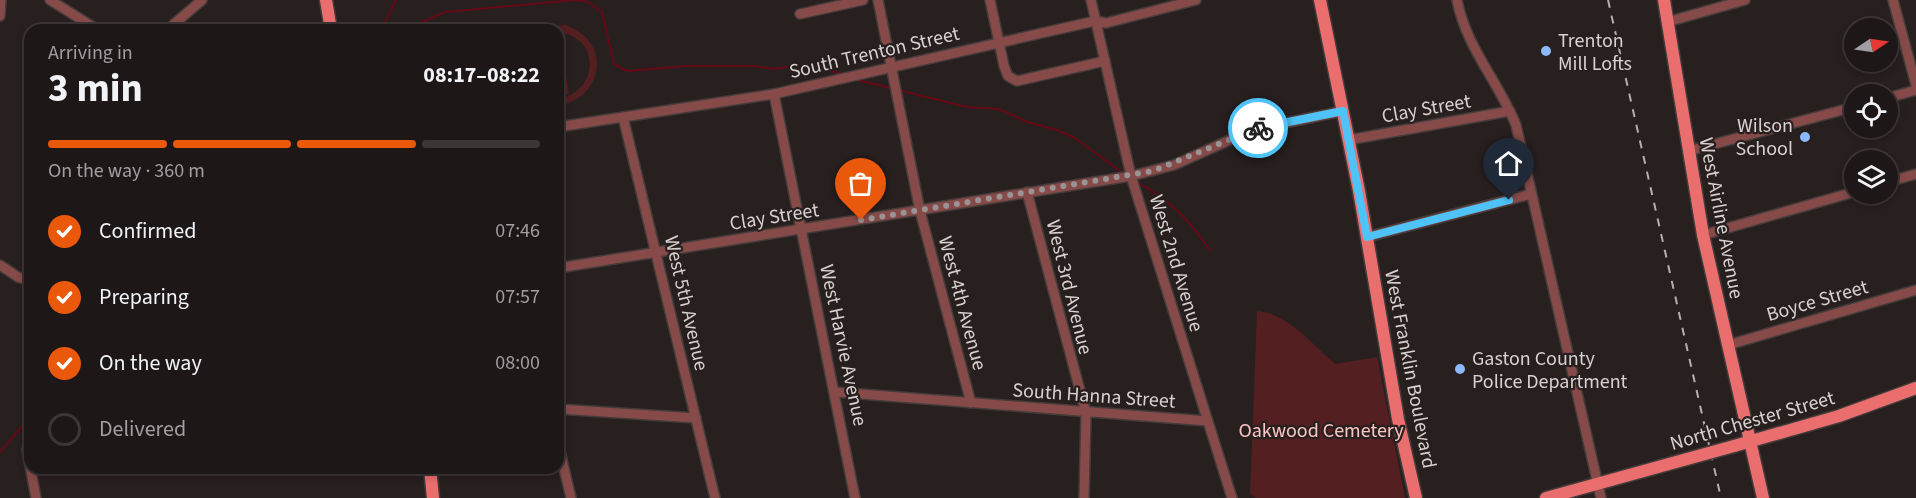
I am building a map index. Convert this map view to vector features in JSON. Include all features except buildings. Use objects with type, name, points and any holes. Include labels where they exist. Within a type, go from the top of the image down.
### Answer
[{"type":"main road","points":[[326,0],[331,24]]},
{"type":"main road","name":"West Franklin Boulevard","points":[[1324,0],[1398,419],[1416,498]]},
{"type":"main road","name":"West Airline Avenue","points":[[1664,0],[1703,235],[1763,498]]},
{"type":"main road","name":"North Chester Street","points":[[1546,498],[1839,416],[1916,388]]},
{"type":"main road","points":[[431,474],[433,498]]},
{"type":"street","points":[[0,16],[2,0]]},
{"type":"street","points":[[50,0],[88,24]]},
{"type":"street","points":[[174,24],[202,0]]},
{"type":"street","points":[[800,14],[863,0]]},
{"type":"street","name":"West 4th Avenue","points":[[878,0],[920,211],[971,403]]},
{"type":"street","points":[[990,0],[1008,76],[1017,81],[1105,61]]},
{"type":"street","name":"West 2nd Avenue","points":[[1091,0],[1131,176],[1232,498]]},
{"type":"street","name":"South Trenton Street","points":[[564,125],[774,94],[999,41],[1095,21],[1106,23],[1196,0]]},
{"type":"street","points":[[1457,0],[1475,54],[1510,111],[1601,498]]},
{"type":"street","points":[[1667,22],[1745,0]]},
{"type":"street","points":[[1893,0],[1916,85]]},
{"type":"street","points":[[1898,95],[1916,90]]},
{"type":"street","name":"West Harvie Avenue","points":[[774,94],[855,498]]},
{"type":"street","points":[[1688,151],[1844,110]]},
{"type":"street","name":"Clay Street","points":[[564,267],[1131,176],[1174,165],[1252,130],[1343,111]]},
{"type":"street","name":"Clay Street","points":[[1348,140],[1510,111]]},
{"type":"street","name":"West 5th Avenue","points":[[623,117],[715,498]]},
{"type":"street","points":[[1898,179],[1916,174]]},
{"type":"street","name":"West 3rd Avenue","points":[[1027,192],[1086,413],[1084,498]]},
{"type":"street","points":[[1367,237],[1531,194]]},
{"type":"street","points":[[1703,235],[1844,195]]},
{"type":"street","points":[[0,265],[24,279]]},
{"type":"street","name":"Boyce Street","points":[[1728,345],[1916,290]]},
{"type":"street","name":"South Hanna Street","points":[[835,392],[1207,421]]},
{"type":"street","points":[[564,409],[696,418]]},
{"type":"street","points":[[564,468],[571,498]]},
{"type":"street","points":[[31,474],[36,498]]},
{"type":"green space","points":[[564,25],[580,32],[590,43],[596,55],[597,68],[586,92],[574,101],[564,104],[564,97],[572,94],[588,76],[590,65],[588,54],[582,44],[572,36],[564,34]]},
{"type":"green space","points":[[564,64],[569,94],[564,94]]},
{"type":"green space","name":"Oakwood Cemetery","points":[[1257,311],[1268,313],[1289,324],[1335,364],[1377,357],[1405,498],[1256,498],[1250,494]]},
{"type":"waterway","points":[[384,24],[396,0]]},
{"type":"waterway","points":[[418,24],[445,12],[575,0],[588,2],[602,12],[614,64],[627,71],[687,66],[754,66],[773,69],[794,66],[816,67],[843,74]]},
{"type":"waterway","points":[[858,80],[890,88]]},
{"type":"waterway","points":[[902,91],[967,107],[999,109],[1027,122],[1057,130],[1075,138],[1120,171]]},
{"type":"waterway","points":[[1139,183],[1179,212],[1210,250]]},
{"type":"waterway","points":[[0,452],[24,424]]},
{"type":"railway","points":[[1608,0],[1721,498]]},
{"type":"way so far","points":[[861,220],[932,210],[1153,171],[1174,165],[1232,137],[1258,128]]},
{"type":"place","name":"Trenton Mill Lofts","points":[[1546,51]]},
{"type":"place","name":"Wilson School","points":[[1805,137]]},
{"type":"place","name":"Gaston County Police Department","points":[[1460,369]]},
{"type":"route","points":[[1258,128],[1343,111],[1367,237],[1509,200]]}]
